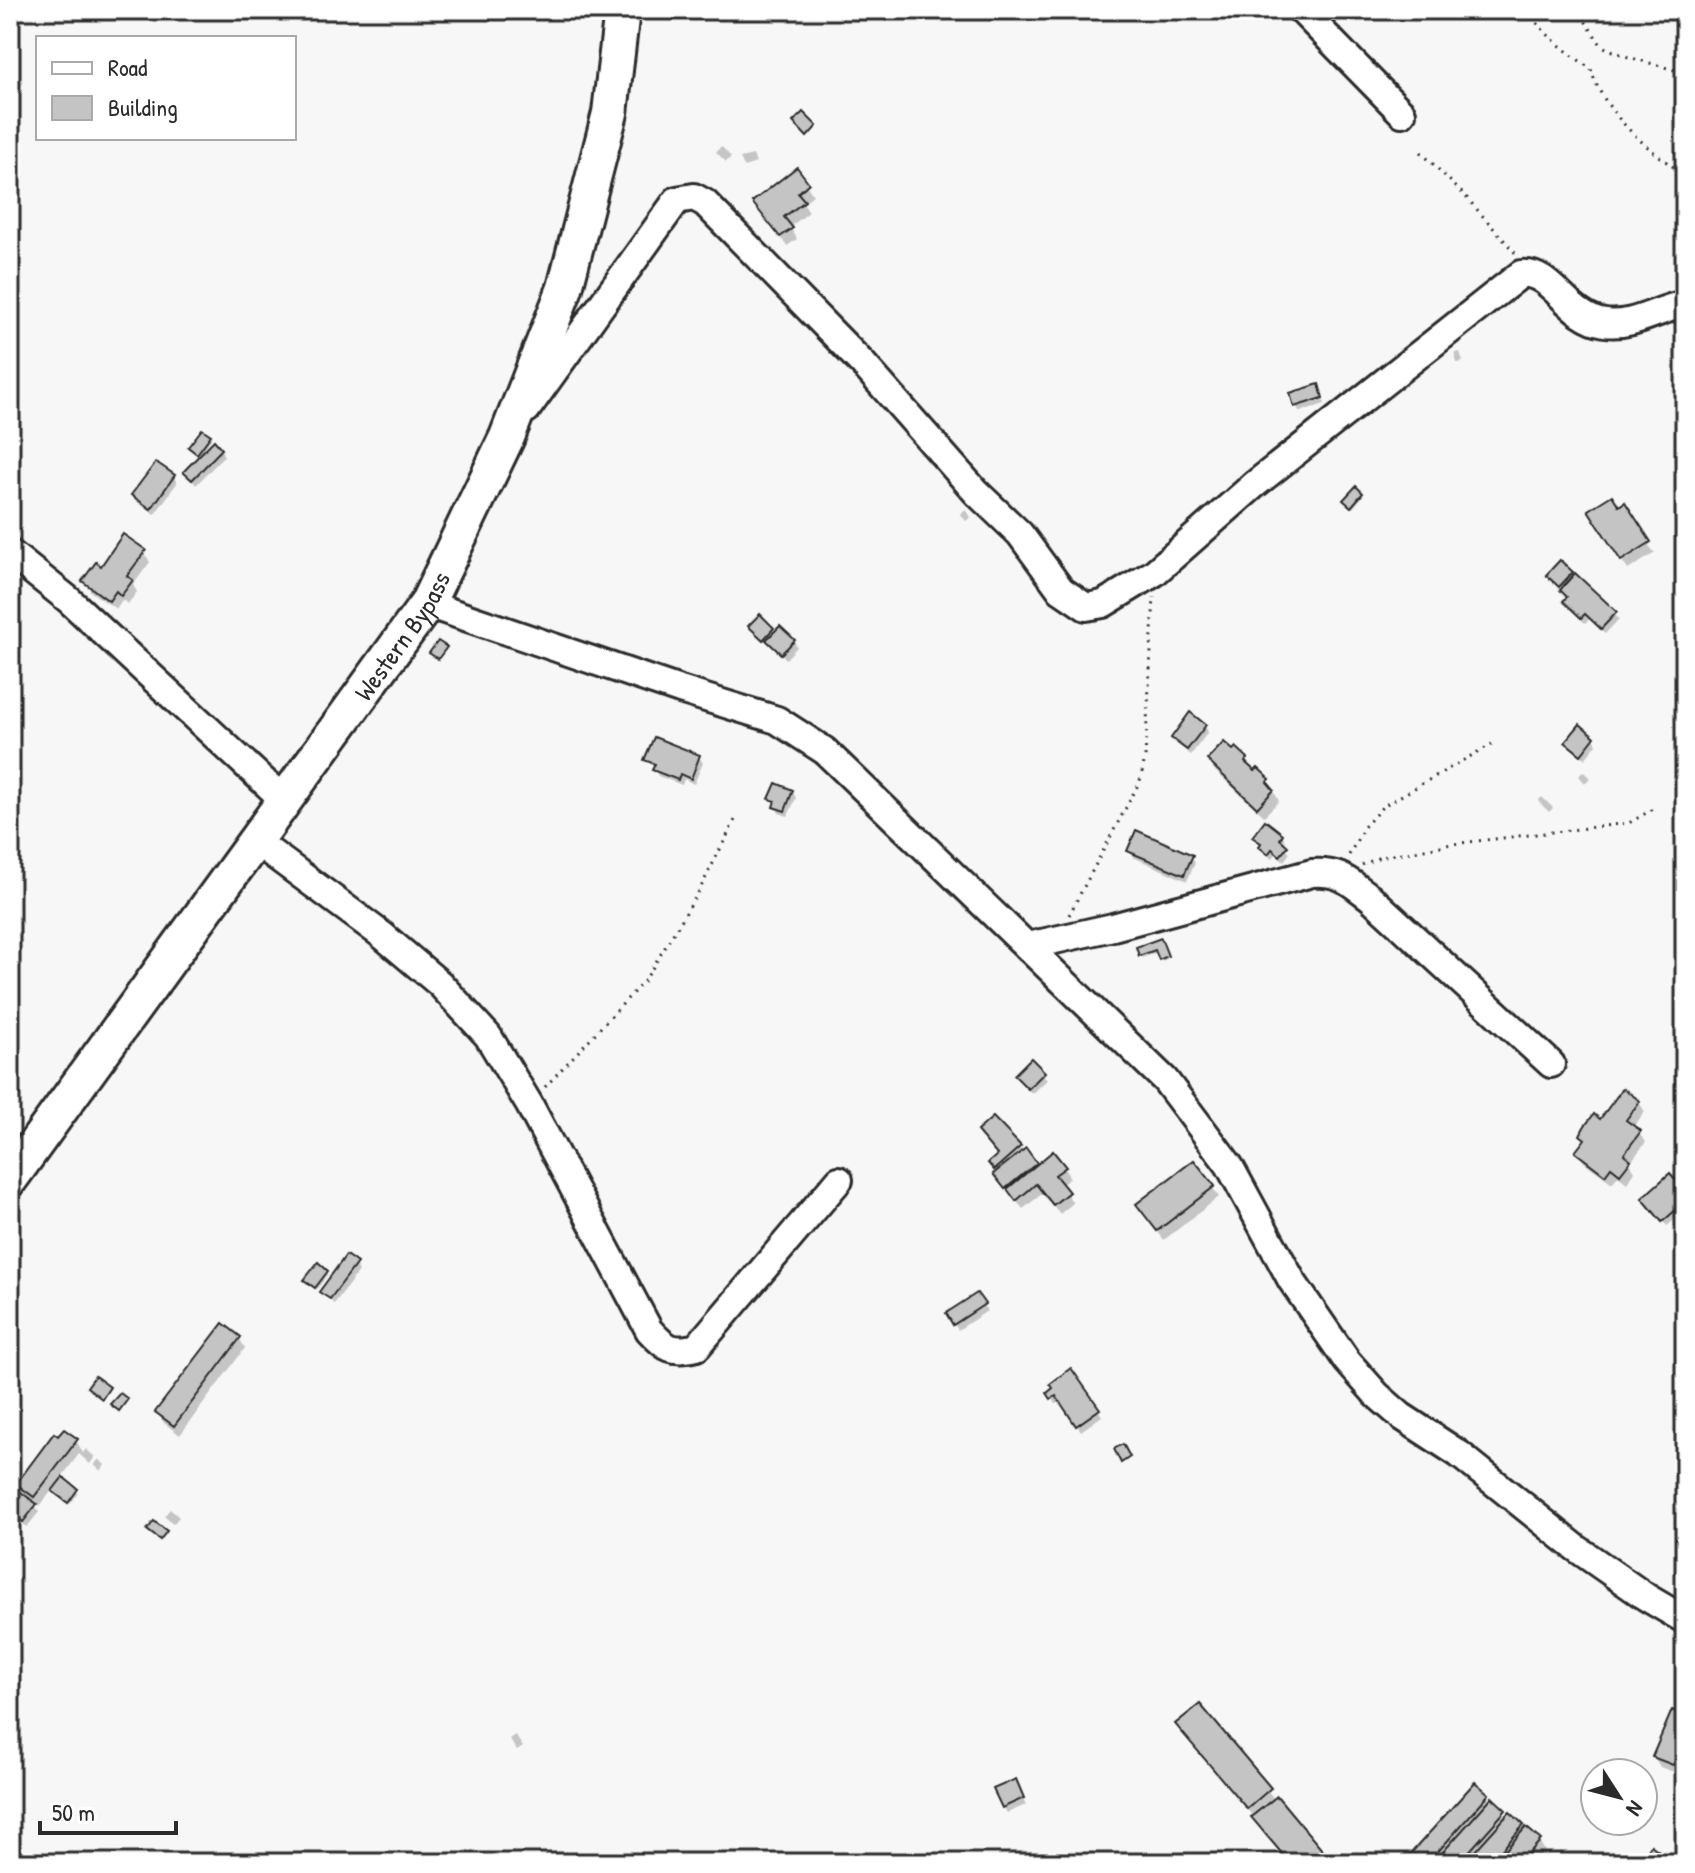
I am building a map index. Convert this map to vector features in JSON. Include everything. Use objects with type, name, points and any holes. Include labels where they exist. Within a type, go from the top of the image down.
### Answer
[{"type":"main road","name":"Western Bypass","points":[[10,1179],[427,604],[507,437],[565,288],[610,113],[622,10]]},
{"type":"street","points":[[1301,10],[1402,113]]},
{"type":"street","points":[[507,437],[677,200],[694,197],[705,203],[864,365],[976,492],[1020,534],[1061,590],[1086,607],[1103,604],[1154,573],[1254,485],[1521,274],[1532,273],[1543,278],[1580,314],[1595,321],[1628,323],[1685,304]]},
{"type":"street","points":[[10,553],[69,600],[284,800]]},
{"type":"street","points":[[427,604],[777,720],[825,751],[1165,1080],[1202,1126],[1237,1178],[1292,1281],[1347,1361],[1377,1395],[1401,1416],[1459,1454],[1576,1548],[1685,1620]]},
{"type":"street","points":[[254,840],[382,935],[440,984],[488,1036],[529,1104],[649,1330],[662,1344],[679,1352],[697,1347],[839,1180]]},
{"type":"street","points":[[1028,946],[1113,927],[1312,873],[1329,872],[1339,875],[1370,897],[1551,1064]]},
{"type":"path","points":[[1527,10],[1557,45],[1591,69],[1594,82],[1611,110],[1667,163],[1685,175]]},
{"type":"path","points":[[1581,15],[1602,46],[1685,73]]},
{"type":"path","points":[[1421,152],[1466,197],[1532,273]]},
{"type":"path","points":[[1057,938],[1140,781],[1145,758],[1153,644],[1154,573]]},
{"type":"path","points":[[1339,875],[1364,827],[1383,806],[1492,744]]},
{"type":"path","points":[[1339,875],[1380,857],[1452,844],[1629,823],[1655,808]]},
{"type":"path","points":[[529,1104],[645,980],[698,893],[736,818]]},
{"type":"building","points":[[803,112],[817,126],[807,137],[793,122]]},
{"type":"building","points":[[797,167],[809,183],[798,193],[805,201],[784,217],[793,228],[780,237],[752,202]]},
{"type":"building","points":[[1319,384],[1323,398],[1294,407],[1290,393]]},
{"type":"building","points":[[202,429],[211,435],[197,454],[188,447]]},
{"type":"building","points":[[214,440],[222,449],[192,480],[183,472]]},
{"type":"building","points":[[156,462],[175,475],[151,509],[131,495]]},
{"type":"building","points":[[1356,486],[1363,493],[1351,507],[1343,500]]},
{"type":"building","points":[[1612,495],[1619,506],[1625,502],[1651,542],[1621,561],[1588,510]]},
{"type":"building","points":[[123,534],[146,550],[127,576],[133,580],[121,596],[116,591],[109,601],[82,581],[96,562],[101,566]]},
{"type":"building","points":[[1560,560],[1573,572],[1559,587],[1546,575]]},
{"type":"building","points":[[1575,573],[1617,612],[1601,629],[1585,614],[1581,618],[1563,601],[1567,597],[1560,590]]},
{"type":"building","points":[[760,614],[774,628],[763,640],[748,626]]},
{"type":"building","points":[[780,626],[795,640],[781,654],[766,640]]},
{"type":"building","points":[[438,641],[447,647],[438,659],[429,653]]},
{"type":"building","points":[[1190,712],[1206,725],[1187,750],[1171,738]]},
{"type":"building","points":[[1580,724],[1595,737],[1581,755],[1565,742]]},
{"type":"building","points":[[654,737],[700,755],[691,779],[680,774],[678,780],[652,770],[655,764],[644,760]]},
{"type":"building","points":[[1224,742],[1233,750],[1236,747],[1248,758],[1245,762],[1270,779],[1267,782],[1274,790],[1257,808],[1207,760]]},
{"type":"building","points":[[776,783],[793,790],[785,811],[773,807],[775,801],[769,799]]},
{"type":"building","points":[[1265,820],[1283,834],[1280,839],[1288,846],[1280,856],[1272,849],[1268,854],[1259,847],[1261,843],[1252,837]]},
{"type":"building","points":[[1136,830],[1193,855],[1184,875],[1127,851]]},
{"type":"building","points":[[1161,938],[1168,956],[1159,960],[1155,950],[1139,956],[1136,947]]},
{"type":"building","points":[[1031,1058],[1045,1072],[1028,1089],[1014,1075]]},
{"type":"building","points":[[1623,1088],[1640,1101],[1626,1120],[1641,1131],[1624,1154],[1631,1160],[1620,1174],[1611,1167],[1605,1175],[1575,1152],[1585,1139],[1580,1135],[1584,1127],[1594,1114],[1600,1119]]},
{"type":"building","points":[[993,1117],[1021,1146],[994,1170],[988,1163],[997,1155],[977,1131]]},
{"type":"building","points":[[1026,1148],[1037,1163],[1005,1189],[993,1174]]},
{"type":"building","points":[[1053,1151],[1066,1167],[1055,1175],[1069,1192],[1053,1205],[1036,1184],[1016,1201],[1007,1189]]},
{"type":"building","points":[[1194,1160],[1215,1186],[1157,1231],[1136,1204]]},
{"type":"building","points":[[1670,1173],[1685,1191],[1685,1202],[1662,1222],[1642,1198]]},
{"type":"building","points":[[346,1255],[357,1263],[330,1299],[319,1292]]},
{"type":"building","points":[[318,1262],[328,1271],[315,1288],[304,1280]]},
{"type":"building","points":[[977,1293],[985,1304],[953,1325],[946,1313]]},
{"type":"building","points":[[223,1323],[241,1337],[174,1426],[155,1412]]},
{"type":"building","points":[[1071,1368],[1100,1409],[1076,1426],[1056,1396],[1051,1399],[1047,1393],[1053,1388],[1050,1384]]},
{"type":"building","points":[[95,1376],[110,1387],[102,1399],[87,1387]]},
{"type":"building","points":[[120,1393],[128,1399],[119,1411],[110,1404]]},
{"type":"building","points":[[64,1429],[78,1439],[34,1497],[16,1484],[54,1433],[58,1436]]},
{"type":"building","points":[[1123,1444],[1130,1457],[1121,1463],[1114,1449]]},
{"type":"building","points":[[63,1477],[78,1489],[68,1503],[52,1491]]},
{"type":"building","points":[[10,1484],[37,1504],[23,1522],[10,1512]]},
{"type":"building","points":[[154,1521],[167,1531],[160,1540],[147,1530]]},
{"type":"building","points":[[1200,1704],[1271,1788],[1247,1809],[1175,1724]]},
{"type":"building","points":[[1672,1710],[1685,1716],[1685,1764],[1676,1760],[1673,1765],[1659,1757],[1652,1757]]},
{"type":"building","points":[[1016,1779],[1024,1798],[1002,1808],[993,1789]]},
{"type":"building","points":[[1475,1782],[1489,1794],[1428,1863],[1406,1863],[1404,1861]]},
{"type":"building","points":[[1277,1796],[1333,1863],[1290,1863],[1251,1817]]},
{"type":"building","points":[[1492,1797],[1506,1810],[1459,1863],[1433,1863]]},
{"type":"building","points":[[1510,1812],[1524,1825],[1490,1863],[1464,1863]]},
{"type":"building","points":[[1526,1827],[1541,1840],[1520,1863],[1494,1863]]},
{"type":"building","points":[[1651,1845],[1671,1860],[1669,1863],[1650,1863],[1642,1858]]}]
